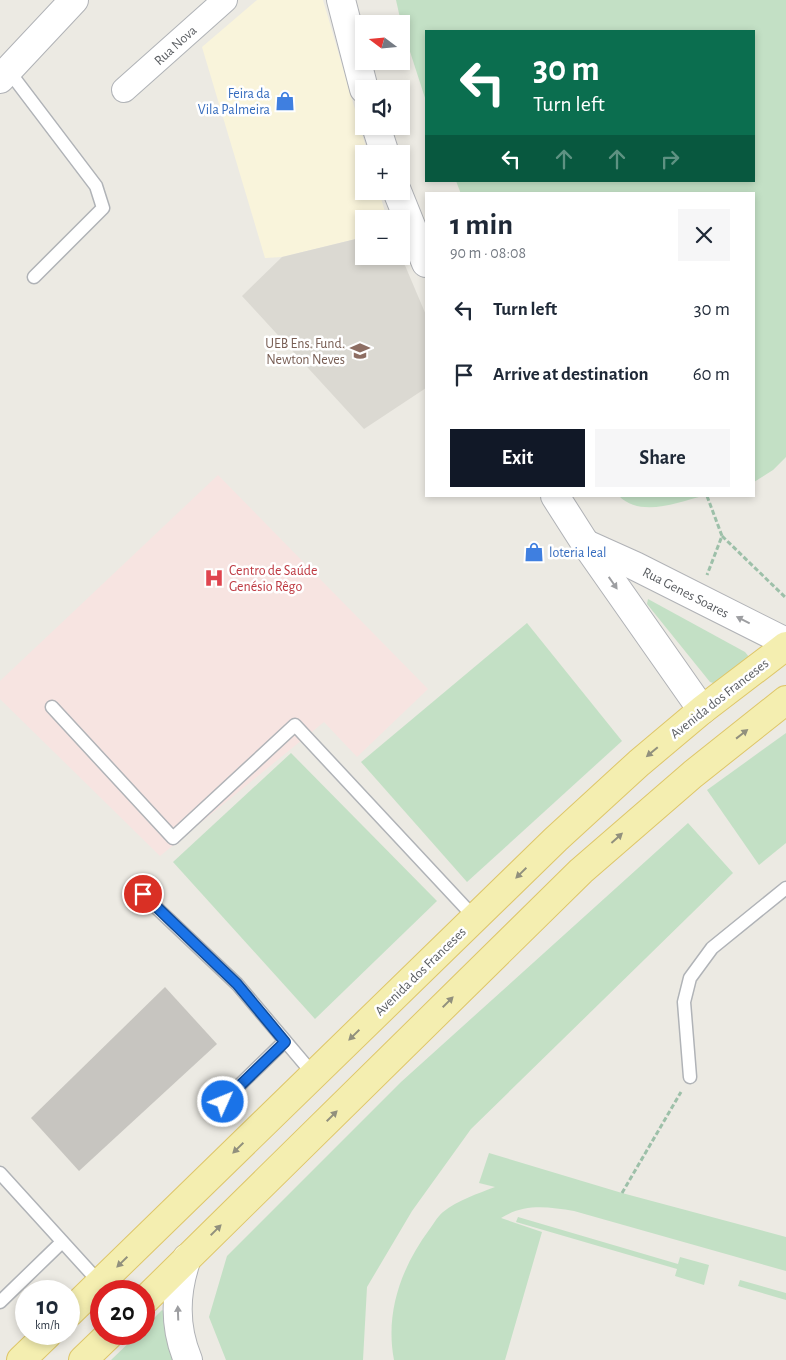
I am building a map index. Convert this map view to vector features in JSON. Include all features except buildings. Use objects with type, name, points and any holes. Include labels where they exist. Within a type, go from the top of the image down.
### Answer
[{"type":"main road","name":"Avenida dos Franceses","points":[[103,1280],[475,918],[625,776],[702,710],[786,644]]},
{"type":"main road","points":[[155,1290],[581,871],[692,774],[786,700]]},
{"type":"main road","name":"Avenida dos Franceses","points":[[80,1302],[90,1293]]},
{"type":"main road","points":[[21,1360],[37,1345]]},
{"type":"main road","points":[[84,1360],[99,1345]]},
{"type":"street","points":[[4,74],[74,0]]},
{"type":"street","name":"Rua Nova","points":[[124,90],[225,0]]},
{"type":"street","points":[[341,0],[362,80]]},
{"type":"street","points":[[401,200],[425,261]]},
{"type":"street","points":[[556,497],[584,543],[702,710]]},
{"type":"street","name":"Rua Genes Soares","points":[[584,543],[698,597],[786,644]]},
{"type":"street","points":[[187,1258],[181,1279],[177,1310],[180,1337],[188,1360]]},
{"type":"lane","points":[[4,74],[96,186],[103,208],[34,277]]},
{"type":"lane","points":[[52,707],[173,838],[295,725],[475,918]]},
{"type":"lane","points":[[690,1077],[684,1002],[690,978],[712,948],[786,888]]},
{"type":"lane","points":[[143,894],[237,984],[314,1075]]},
{"type":"lane","points":[[211,1113],[285,1042]]},
{"type":"lane","points":[[0,1173],[97,1280]]},
{"type":"lane","points":[[0,1302],[62,1242]]},
{"type":"path","points":[[707,497],[722,536],[786,598]]},
{"type":"path","points":[[698,597],[722,536]]},
{"type":"path","points":[[622,1193],[690,1077]]},
{"type":"shaded area","name":"Feira da Vila Palmeira","points":[[257,0],[323,0],[355,110],[355,135],[362,135],[365,145],[355,145],[355,200],[382,200],[384,210],[355,210],[355,239],[282,257],[265,258],[202,47]]},
{"type":"shaded area","name":"UEB Ens. Fund. Newton Neves","points":[[355,239],[355,265],[405,265],[425,313],[425,389],[364,429],[242,296],[282,257]]},
{"type":"shaded area","name":"Centro de Saúde Genésio Rêgo","points":[[218,475],[428,689],[357,757],[324,722],[160,856],[0,699],[0,681]]},
{"type":"green space","points":[[396,0],[786,0],[786,457],[773,470],[755,481],[755,192],[460,192],[456,182],[755,182],[755,30],[425,30],[425,98],[410,52],[410,15],[399,15]]},
{"type":"green space","points":[[620,497],[699,497],[660,507],[638,506],[628,503]]},
{"type":"green space","points":[[648,599],[745,652],[749,657],[716,684],[710,682],[647,604]]},
{"type":"green space","points":[[527,623],[622,741],[467,882],[361,762]]},
{"type":"green space","points":[[786,733],[786,843],[759,865],[707,790]]},
{"type":"green space","points":[[291,753],[437,901],[315,1019],[173,862]]},
{"type":"green space","points":[[688,823],[733,873],[471,1129],[412,1211],[367,1287],[363,1360],[226,1360],[209,1317],[227,1256],[401,1082]]},
{"type":"green space","points":[[489,1153],[622,1193],[786,1237],[786,1271],[574,1211],[537,1207],[519,1210],[501,1218],[542,1232],[505,1360],[394,1360],[392,1325],[394,1308],[403,1275],[419,1245],[443,1212],[461,1201],[495,1187],[479,1183]]},
{"type":"green space","points":[[518,1217],[678,1264],[680,1257],[709,1265],[704,1285],[675,1276],[677,1269],[516,1222]]},
{"type":"green space","points":[[740,1280],[786,1293],[786,1300],[738,1286]]},
{"type":"green space","points":[[162,1310],[165,1312],[174,1360],[111,1360],[127,1345],[155,1345],[155,1317]]},
{"type":"place","name":"Feira da Vila Palmeira","points":[[285,101]]},
{"type":"place","name":"UEB Ens. Fund. Newton Neves","points":[[360,351]]},
{"type":"place","name":"loteria leal","points":[[534,552]]},
{"type":"place","name":"Centro de Saúde Genésio Rêgo","points":[[214,578]]},
{"type":"route","points":[[143,894],[237,984],[285,1042],[223,1102]]}]
